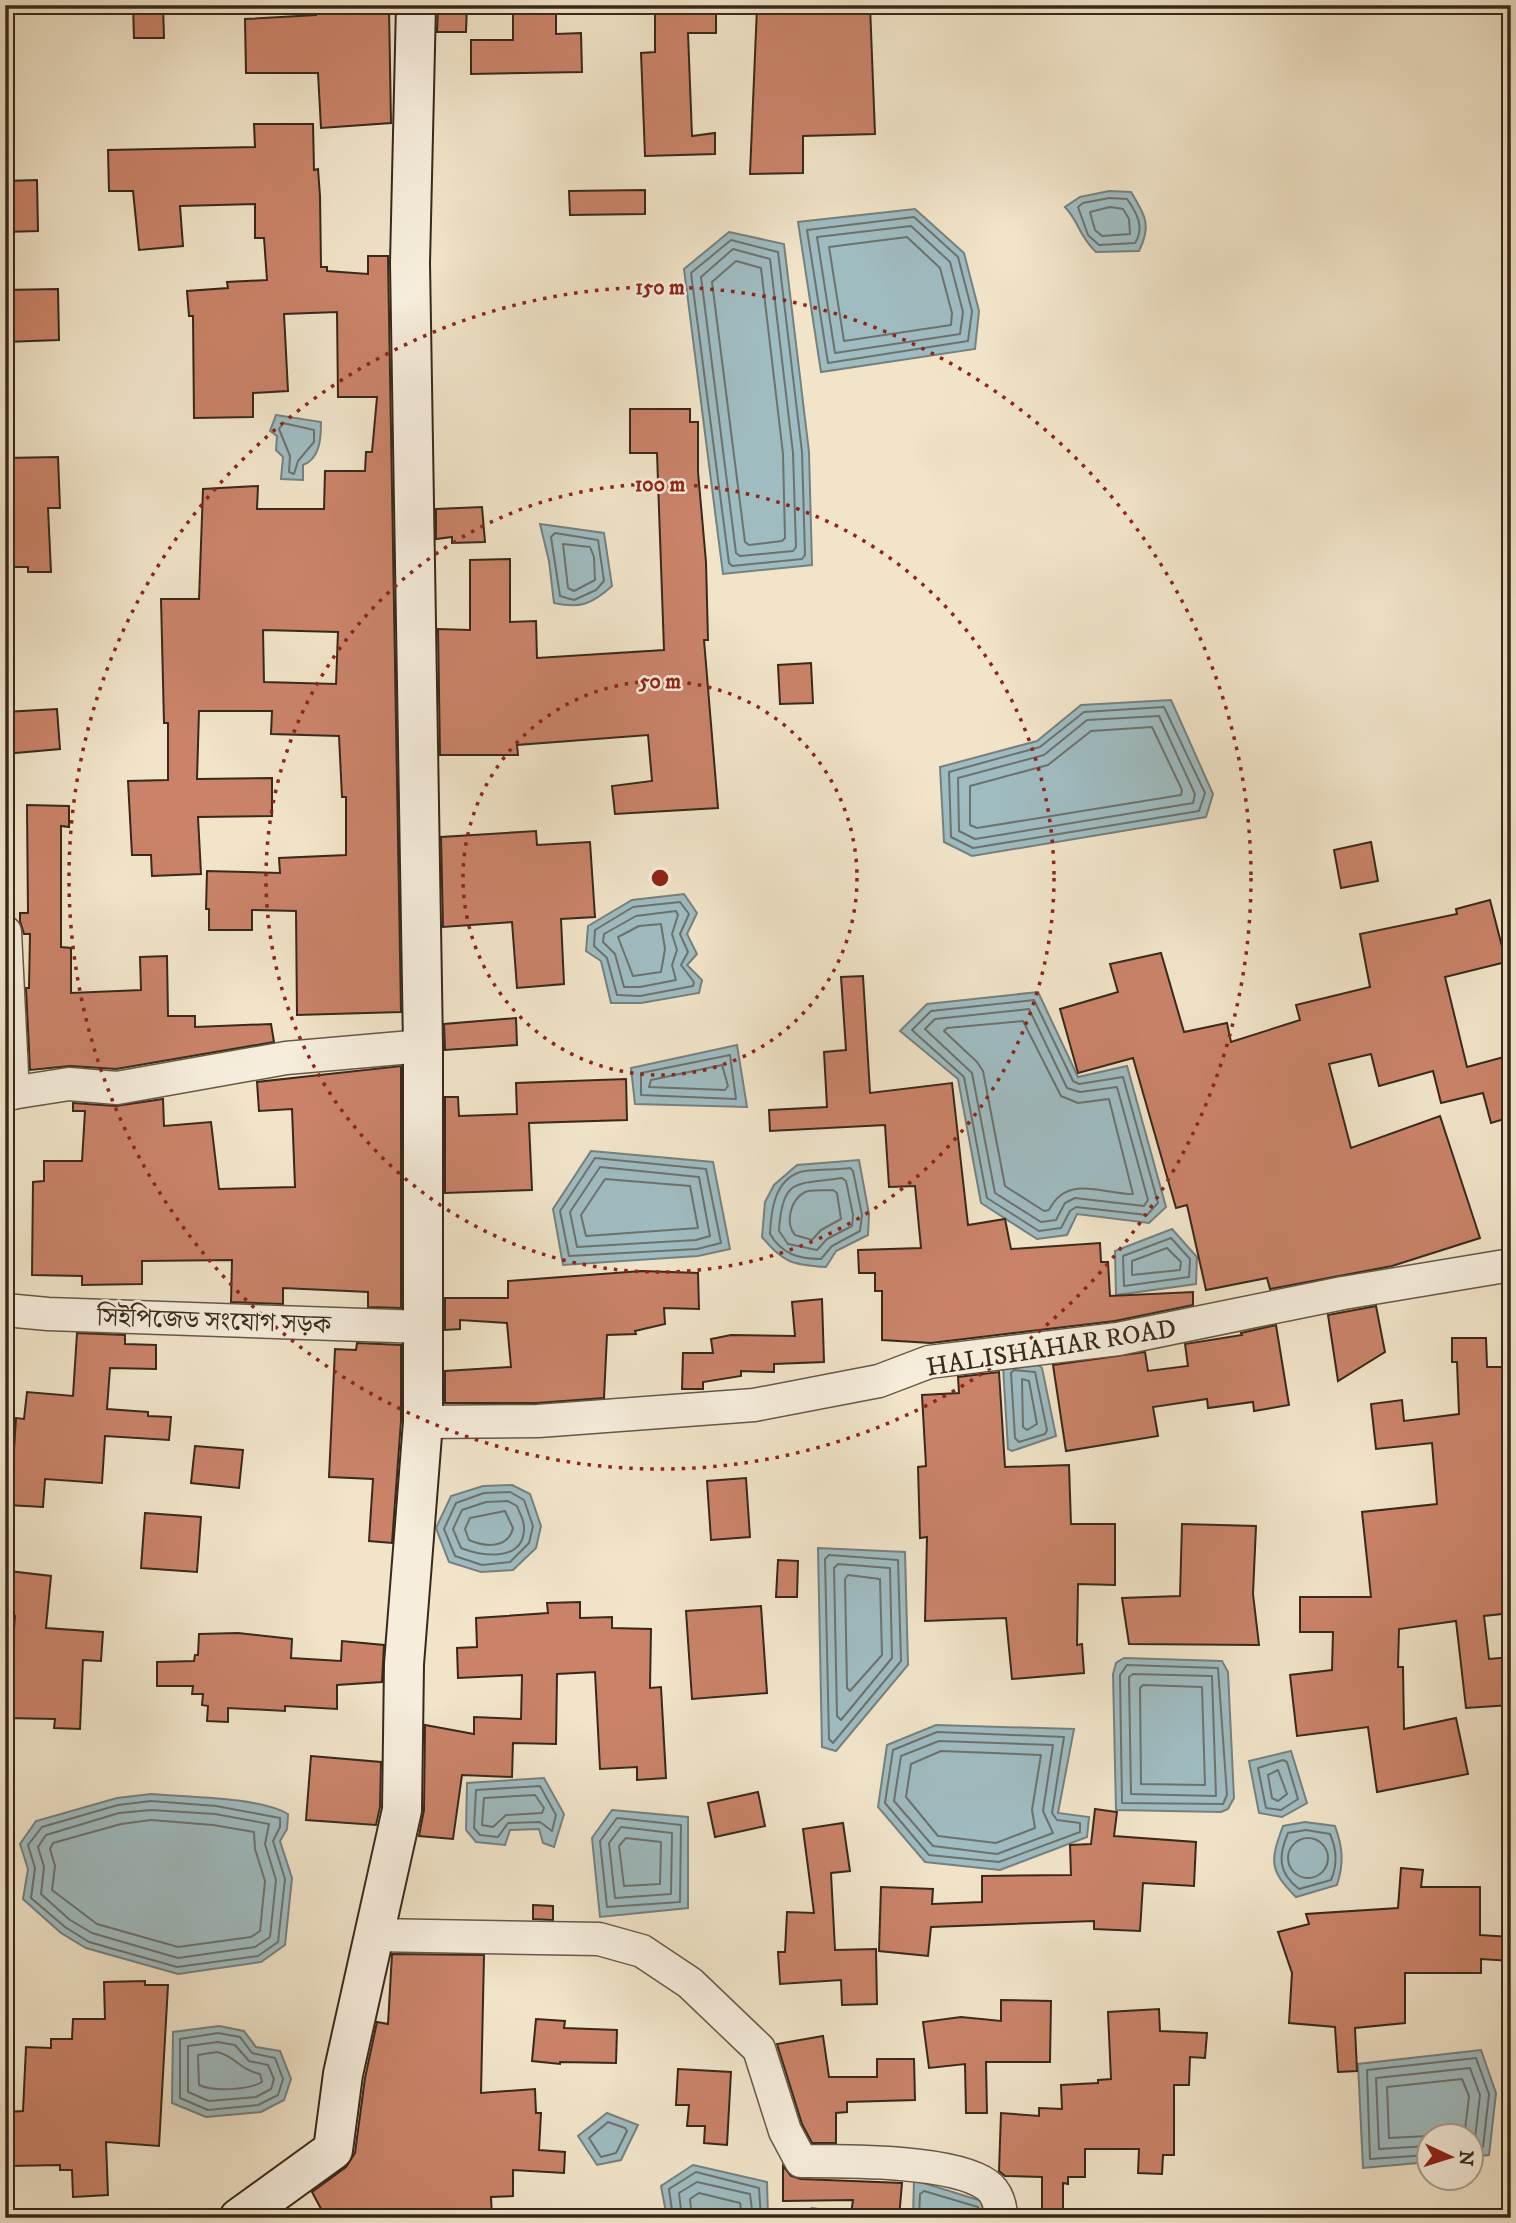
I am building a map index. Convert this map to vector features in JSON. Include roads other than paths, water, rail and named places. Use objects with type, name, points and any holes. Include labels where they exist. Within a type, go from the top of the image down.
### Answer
[{"type":"street","points":[[239,2218],[333,2150],[343,2074],[402,1810],[404,1664],[423,1422],[423,1046],[410,263],[416,5]]},
{"type":"street","points":[[5,932],[9,1094],[69,1084],[117,1088],[286,1058],[423,1046]]},
{"type":"street","name":"HALISHAHAR ROAD","points":[[423,1422],[552,1420],[754,1405],[879,1381],[929,1363],[1118,1339],[1343,1293],[1511,1265]]},
{"type":"street","name":"সিইপিজেড সংযোগ সড়ক","points":[[5,1310],[48,1314],[423,1327]]},
{"type":"street","points":[[374,1935],[599,1939],[642,1951],[690,1983],[759,2049],[785,2131],[801,2161],[915,2166],[954,2172],[988,2185],[1001,2205],[1001,2218]]},
{"type":"water","points":[[1109,191],[1131,192],[1140,207],[1146,227],[1139,251],[1096,252],[1065,207],[1080,197]]},
{"type":"water","points":[[915,209],[964,253],[979,311],[975,349],[821,372],[798,222]]},
{"type":"water","points":[[729,232],[784,244],[809,452],[812,565],[723,574],[684,269]]},
{"type":"water","points":[[276,415],[321,422],[318,447],[313,458],[303,465],[303,480],[281,479],[283,457],[276,450],[277,436],[270,431]]},
{"type":"water","points":[[540,524],[604,533],[612,586],[585,604],[554,603],[549,561]]},
{"type":"water","points":[[1171,700],[1213,794],[1206,817],[972,856],[944,842],[940,767],[1037,741],[1081,705]]},
{"type":"water","points":[[684,894],[697,913],[687,934],[697,954],[687,965],[702,980],[699,993],[641,1003],[611,1003],[601,961],[586,951],[588,926],[632,900]]},
{"type":"water","points":[[1038,992],[1078,1077],[1127,1066],[1166,1207],[1149,1223],[1077,1214],[1067,1235],[1037,1239],[981,1203],[958,1079],[900,1031],[927,1004]]},
{"type":"water","points":[[737,1045],[747,1107],[635,1104],[631,1068]]},
{"type":"water","points":[[591,1151],[713,1162],[730,1249],[698,1256],[563,1265],[553,1209]]},
{"type":"water","points":[[859,1160],[869,1214],[868,1235],[836,1251],[826,1267],[790,1261],[776,1252],[762,1237],[765,1202],[774,1185],[797,1165]]},
{"type":"water","points":[[1172,1229],[1197,1257],[1196,1284],[1116,1295],[1115,1251]]},
{"type":"water","points":[[1037,1364],[1042,1368],[1056,1436],[1012,1451],[1008,1449],[1003,1366]]},
{"type":"water","points":[[512,1485],[530,1494],[541,1526],[536,1548],[513,1570],[481,1572],[449,1562],[436,1528],[451,1496],[483,1486]]},
{"type":"water","points":[[818,1548],[905,1552],[908,1665],[836,1751],[822,1747]]},
{"type":"water","points":[[1124,1658],[1222,1661],[1228,1672],[1234,1798],[1228,1809],[1221,1812],[1116,1810],[1113,1674],[1116,1663]]},
{"type":"water","points":[[936,1725],[1074,1729],[1058,1813],[1089,1817],[1087,1837],[1000,1870],[925,1862],[878,1807],[887,1745]]},
{"type":"water","points":[[1291,1751],[1307,1803],[1282,1817],[1259,1813],[1249,1761]]},
{"type":"water","points":[[544,1778],[564,1814],[554,1847],[543,1843],[539,1829],[510,1830],[505,1845],[476,1842],[466,1830],[467,1783]]},
{"type":"water","points":[[151,1794],[241,1801],[275,1808],[288,1814],[287,1829],[280,1841],[292,1878],[285,1945],[261,1962],[178,1974],[86,1948],[61,1933],[23,1899],[28,1869],[20,1844],[36,1821],[117,1798]]},
{"type":"water","points":[[612,1810],[688,1817],[688,1908],[600,1917],[592,1838]]},
{"type":"water","points":[[1305,1822],[1335,1826],[1342,1862],[1337,1885],[1296,1897],[1277,1872],[1274,1857],[1283,1826]]},
{"type":"water","points":[[219,2026],[244,2031],[256,2047],[280,2051],[291,2079],[284,2100],[261,2112],[206,2117],[172,2103],[173,2032]]},
{"type":"water","points":[[1481,2050],[1496,2093],[1489,2155],[1484,2156],[1484,2122],[1414,2122],[1414,2163],[1363,2168],[1358,2064]]},
{"type":"water","points":[[607,2113],[638,2125],[621,2160],[597,2165],[578,2136]]},
{"type":"water","points":[[693,2165],[767,2182],[768,2218],[667,2218],[661,2186]]},
{"type":"water","points":[[914,2180],[988,2203],[987,2218],[913,2218]]},
{"type":"water","points":[[812,2208],[875,2218],[815,2218]]}]
